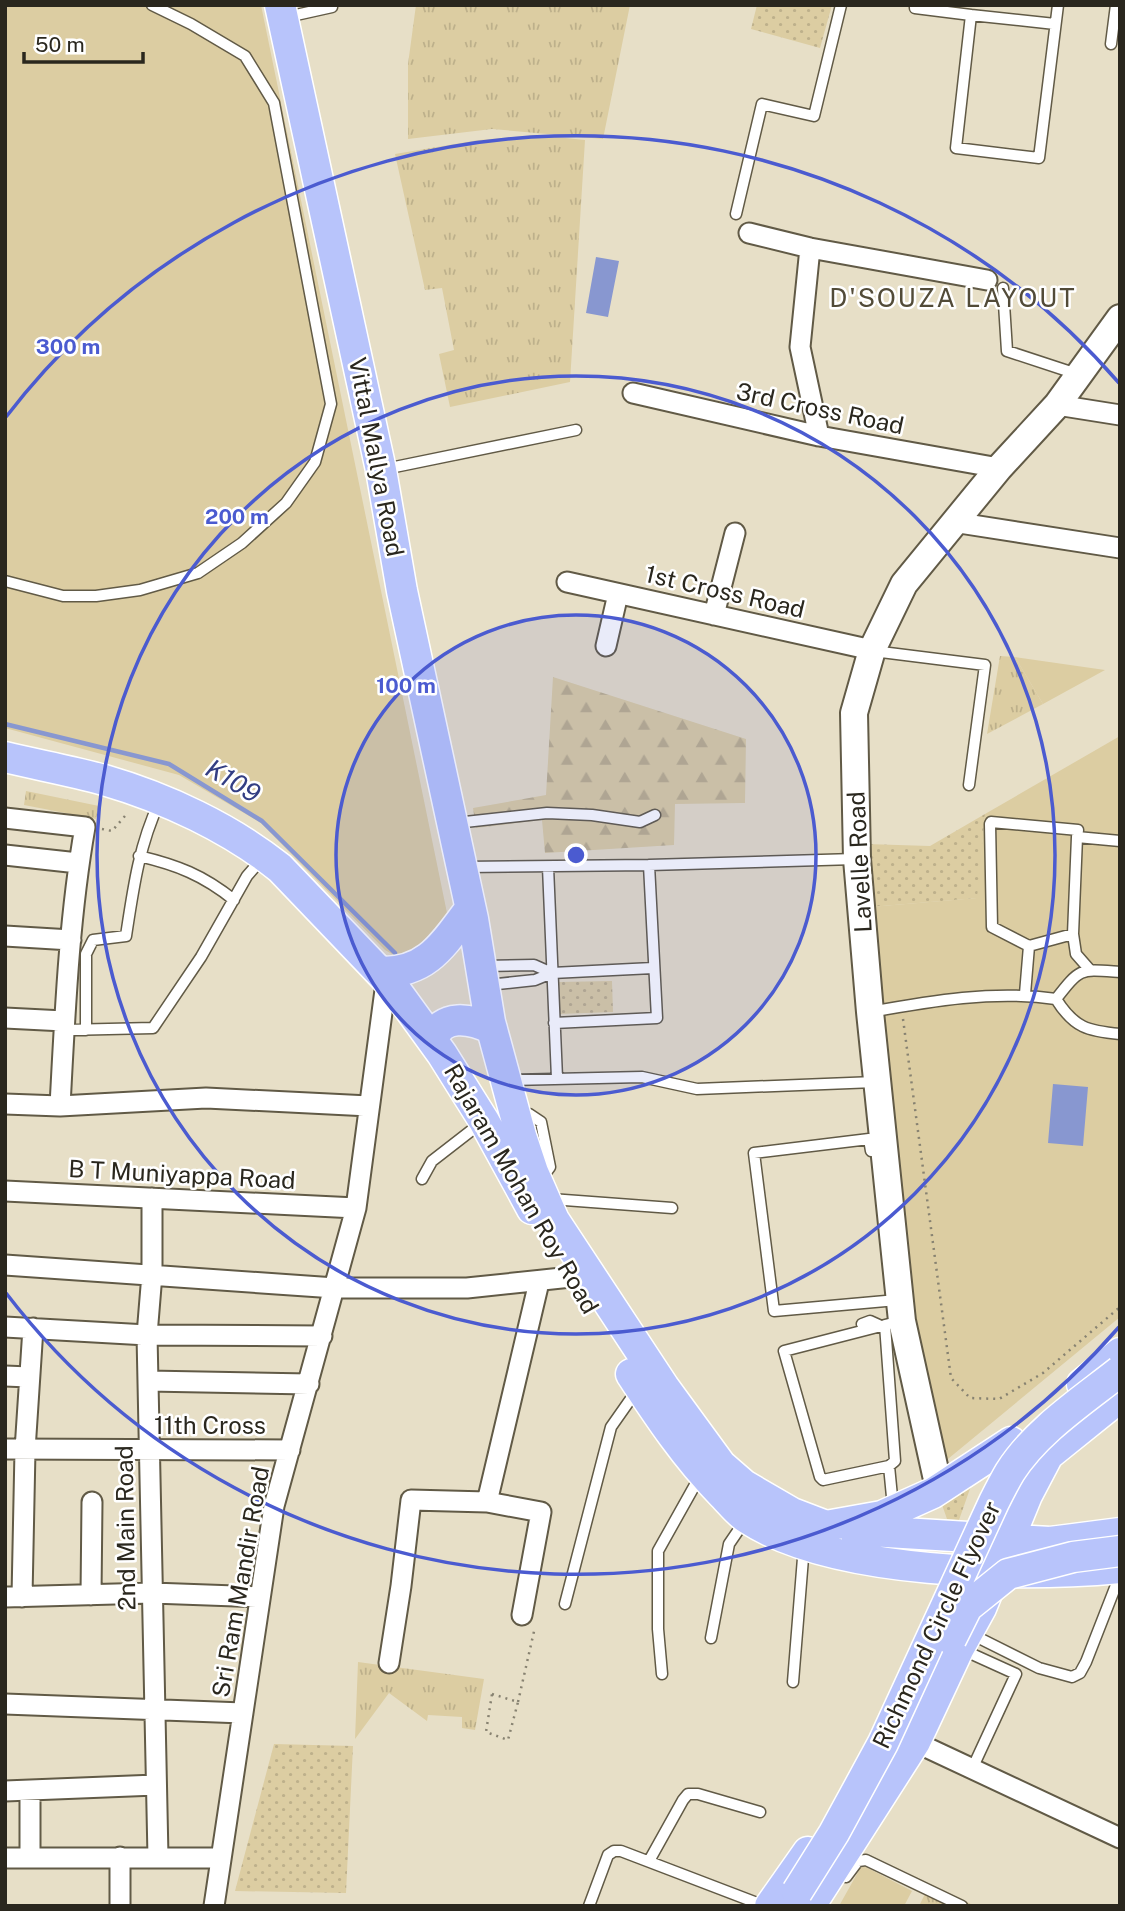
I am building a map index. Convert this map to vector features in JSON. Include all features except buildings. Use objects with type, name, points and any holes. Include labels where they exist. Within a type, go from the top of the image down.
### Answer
[{"type":"main road","name":"Vittal Mallya Road","points":[[282,11],[381,470],[402,591],[471,914]]},
{"type":"main road","name":"Rajaram Mohan Roy Road","points":[[5,757],[104,780],[160,800],[202,819],[265,856],[280,868],[386,978],[433,1041],[484,1121],[501,1156],[571,1277],[672,1438],[702,1474],[747,1518],[780,1535],[817,1536]]},
{"type":"main road","name":"Rajaram Mohan Roy Road","points":[[471,914],[492,1029],[514,1111],[540,1191],[557,1226],[595,1285],[683,1415],[721,1465],[744,1485],[792,1513],[817,1536],[875,1560],[952,1569],[1041,1572],[1120,1568]]},
{"type":"main road","points":[[386,978],[430,959],[471,914]]},
{"type":"main road","points":[[433,1041],[440,1028],[455,1019],[467,1018],[492,1029]]},
{"type":"main road","points":[[817,1536],[882,1516],[941,1487],[1011,1443],[1120,1353]]},
{"type":"main road","name":"Richmond Circle Flyover","points":[[788,1906],[834,1833],[883,1743],[994,1502],[1011,1471],[1032,1446],[1063,1417],[1120,1371]]},
{"type":"main road","points":[[808,1906],[915,1742],[1010,1540],[1027,1495],[1048,1455],[1120,1397]]},
{"type":"main road","points":[[767,1906],[825,1827],[881,1733],[965,1538],[1011,1443]]},
{"type":"main road","points":[[1027,1495],[1035,1521],[1050,1542]]},
{"type":"main road","points":[[817,1536],[879,1533],[1050,1542],[1120,1533]]},
{"type":"main road","name":"Richmond Circle Flyover","points":[[808,1906],[892,1755],[967,1607],[1007,1574],[1073,1557],[1120,1551]]},
{"type":"street","points":[[748,233],[810,248],[995,284]]},
{"type":"street","points":[[810,248],[800,347],[819,436]]},
{"type":"street","name":"Lavelle Road","points":[[941,1487],[892,1318],[875,1146],[877,1082],[857,859],[854,713],[872,650],[904,584],[999,468],[1057,405],[1120,318]]},
{"type":"street","name":"3rd Cross Road","points":[[633,393],[819,436],[999,468]]},
{"type":"street","points":[[1057,405],[1120,415]]},
{"type":"street","points":[[953,522],[1120,548]]},
{"type":"street","points":[[714,615],[735,533]]},
{"type":"street","name":"1st Cross Road","points":[[567,582],[872,650]]},
{"type":"street","points":[[606,646],[618,594]]},
{"type":"street","points":[[5,818],[85,827],[78,863],[71,940],[60,1106]]},
{"type":"street","points":[[5,856],[78,863]]},
{"type":"street","points":[[5,936],[71,940]]},
{"type":"street","name":"Sri Ram Mandir Road","points":[[214,1906],[274,1506],[356,1208],[386,978]]},
{"type":"street","points":[[5,1018],[64,1026]]},
{"type":"street","points":[[5,1104],[60,1106],[206,1098],[369,1106]]},
{"type":"street","name":"B T Muniyappa Road","points":[[5,1191],[356,1208]]},
{"type":"street","name":"2nd Main Road","points":[[152,1198],[152,1274],[147,1335],[158,1857]]},
{"type":"street","points":[[5,1265],[335,1288],[539,1282],[571,1277]]},
{"type":"street","points":[[487,1502],[539,1282]]},
{"type":"street","points":[[5,1327],[147,1335],[322,1336]]},
{"type":"street","points":[[33,1328],[29,1377],[15,1450],[14,1597],[152,1593],[260,1597]]},
{"type":"street","points":[[5,1376],[29,1377]]},
{"type":"street","points":[[148,1381],[309,1384]]},
{"type":"street","name":"11th Cross","points":[[15,1450],[290,1450]]},
{"type":"street","points":[[389,1662],[411,1500],[487,1502],[541,1512],[522,1615]]},
{"type":"street","points":[[91,1595],[92,1502]]},
{"type":"street","points":[[5,1704],[243,1713]]},
{"type":"street","points":[[915,1742],[1120,1838]]},
{"type":"street","points":[[5,1791],[156,1785]]},
{"type":"street","points":[[30,1791],[30,1857]]},
{"type":"street","points":[[120,1857],[120,1906]]},
{"type":"street","points":[[5,1858],[221,1858]]},
{"type":"lane","points":[[5,581],[63,596],[96,597],[140,590],[198,573],[242,544],[286,503],[315,461],[324,433],[331,404],[274,103],[245,56],[152,5]]},
{"type":"lane","points":[[736,214],[762,104],[814,116],[841,5]]},
{"type":"lane","points":[[915,5],[915,8],[1055,24]]},
{"type":"lane","points":[[971,15],[956,148],[1040,158],[1058,5]]},
{"type":"lane","points":[[1111,44],[1116,5]]},
{"type":"lane","points":[[282,11],[332,7]]},
{"type":"lane","points":[[995,284],[1007,351],[1077,374]]},
{"type":"lane","points":[[381,470],[576,430]]},
{"type":"lane","points":[[872,650],[985,665],[969,785]]},
{"type":"lane","points":[[86,1030],[86,954],[93,940],[126,936],[139,856],[148,825],[160,800]]},
{"type":"lane","points":[[452,824],[547,813],[592,815],[640,822],[655,815]]},
{"type":"lane","points":[[1073,934],[1029,946],[992,927],[991,822],[1078,830],[1073,934],[1076,954],[1090,970]]},
{"type":"lane","points":[[1077,837],[1120,841]]},
{"type":"lane","points":[[139,856],[179,866],[214,883],[234,900]]},
{"type":"lane","points":[[64,1026],[86,1030],[153,1028],[201,957],[247,876],[265,856]]},
{"type":"lane","points":[[460,867],[857,859]]},
{"type":"lane","points":[[554,1023],[657,1018],[649,865]]},
{"type":"lane","points":[[548,867],[557,1078]]},
{"type":"lane","points":[[1026,994],[1029,946]]},
{"type":"lane","points":[[482,975],[534,965],[552,973]]},
{"type":"lane","points":[[482,975],[535,980],[552,973],[653,968]]},
{"type":"lane","points":[[1120,972],[1090,970],[1074,976],[1056,999],[1067,1017],[1080,1026],[1092,1031],[1120,1034]]},
{"type":"lane","points":[[870,1012],[976,996],[1026,994],[1056,999]]},
{"type":"lane","points":[[506,1080],[642,1077],[697,1089],[877,1082]]},
{"type":"lane","points":[[422,1180],[432,1161],[484,1121]]},
{"type":"lane","points":[[875,1146],[869,1139],[754,1153],[774,1311],[892,1318]]},
{"type":"lane","points":[[540,1191],[672,1208]]},
{"type":"lane","points":[[862,1324],[892,1318]]},
{"type":"lane","points":[[892,1318],[893,1465],[825,1480],[821,1478],[784,1351],[892,1318]]},
{"type":"lane","points":[[565,1604],[611,1427],[640,1387]]},
{"type":"lane","points":[[889,1466],[893,1511]]},
{"type":"lane","points":[[663,1674],[657,1629],[658,1551],[694,1482],[702,1474]]},
{"type":"lane","points":[[711,1638],[729,1544],[747,1518]]},
{"type":"lane","points":[[793,1682],[803,1558],[817,1536]]},
{"type":"lane","points":[[964,1641],[1072,1677],[1080,1673],[1086,1662],[1120,1575]]},
{"type":"lane","points":[[964,1641],[1016,1674],[972,1769]]},
{"type":"lane","points":[[649,1861],[688,1794],[698,1794],[760,1812]]},
{"type":"lane","points":[[589,1906],[605,1862],[614,1851],[621,1851],[767,1906]]},
{"type":"lane","points":[[840,1885],[854,1864],[866,1860],[962,1906]]},
{"type":"path","points":[[112,831],[125,816]]},
{"type":"path","points":[[901,1007],[951,1378],[970,1398],[999,1399],[1043,1373],[1120,1307]]},
{"type":"path","points":[[518,1702],[492,1694],[486,1732],[508,1740],[518,1702],[537,1618],[522,1615]]},
{"type":"green space","points":[[5,5],[261,5],[447,913],[439,929],[419,954],[392,954],[385,950],[261,823],[179,775],[5,728]]},
{"type":"green space","points":[[416,5],[630,5],[603,139],[492,129],[408,139],[408,64]]},
{"type":"green space","points":[[757,5],[832,5],[820,48],[751,29]]},
{"type":"green space","points":[[536,135],[585,140],[570,382],[450,407],[439,354],[454,350],[442,288],[425,290],[395,154],[479,140]]},
{"type":"green space","points":[[1000,656],[1015,657],[1043,704],[987,734]]},
{"type":"green space","points":[[1015,657],[1105,670],[1043,704]]},
{"type":"green space","points":[[553,677],[746,739],[745,803],[675,804],[674,845],[545,853],[542,820],[476,828],[473,808],[546,795]]},
{"type":"green space","points":[[1120,736],[1120,1317],[943,1463],[912,1320],[870,907],[977,898],[985,814]]},
{"type":"green space","points":[[26,791],[99,806],[96,819],[24,805]]},
{"type":"green space","points":[[985,814],[978,898],[870,907],[866,844],[930,846]]},
{"type":"green space","points":[[612,981],[613,1012],[559,1014],[558,982]]},
{"type":"green space","points":[[972,1483],[959,1520],[947,1519],[940,1499]]},
{"type":"green space","points":[[358,1662],[484,1679],[475,1730],[462,1728],[462,1717],[428,1715],[427,1721],[389,1693],[355,1739]]},
{"type":"green space","points":[[274,1744],[353,1746],[346,1893],[235,1891]]},
{"type":"green space","points":[[862,1865],[912,1891],[904,1906],[839,1906]]},
{"type":"green space","points":[[930,1884],[975,1906],[919,1906]]},
{"type":"water","points":[[596,257],[619,261],[608,317],[586,313]]},
{"type":"water","points":[[1053,1084],[1088,1087],[1083,1146],[1048,1143]]},
{"type":"waterway","name":"K109","points":[[5,724],[169,764],[262,821],[395,953]]},
{"type":"district","name":"D'SOUZA LAYOUT","points":[[953,298]]}]
